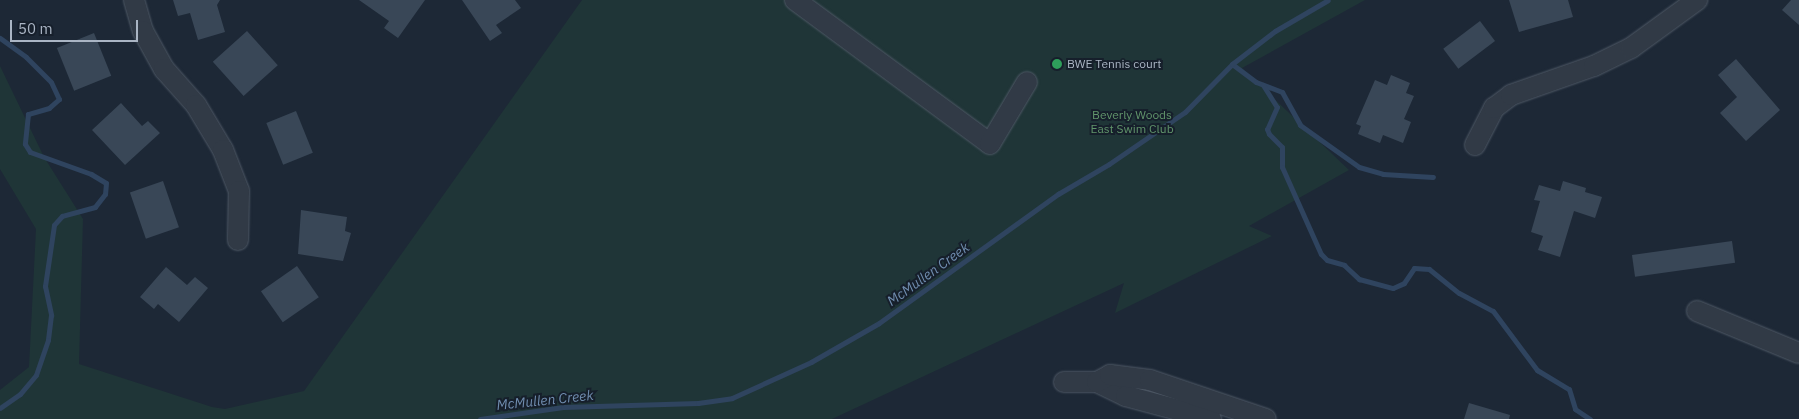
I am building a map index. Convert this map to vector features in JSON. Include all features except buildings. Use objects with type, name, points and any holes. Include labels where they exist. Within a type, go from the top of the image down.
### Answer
[{"type":"street","points":[[134,0],[143,31],[164,69],[196,105],[223,150],[239,191],[238,240]]},
{"type":"street","points":[[795,0],[990,144],[1027,82]]},
{"type":"street","points":[[1475,145],[1494,108],[1511,94],[1594,66],[1631,48],[1697,0]]},
{"type":"street","points":[[1697,311],[1799,353]]},
{"type":"street","points":[[1097,382],[1110,375],[1150,380],[1266,419]]},
{"type":"street","points":[[1064,382],[1097,382],[1126,396],[1211,419]]},
{"type":"green space","name":"Beverly Woods East Swim Club","points":[[582,0],[1365,0],[1242,68],[1349,170],[1249,226],[1272,236],[1115,313],[1124,283],[832,419],[0,419],[0,390],[29,367],[36,229],[0,169],[0,66],[44,157],[83,219],[79,364],[212,407],[225,409],[304,391]]},
{"type":"waterway","name":"McMullen Creek","points":[[480,419],[563,407],[698,403],[732,398],[811,362],[879,323],[1058,194],[1109,164],[1185,112],[1232,64],[1275,31],[1328,0]]},
{"type":"waterway","points":[[0,38],[26,57],[51,82],[59,99],[49,108],[28,114],[25,144],[30,152],[91,174],[106,183],[105,194],[95,207],[62,216],[54,225],[45,286],[51,315],[48,340],[36,375],[20,394],[0,408]]},
{"type":"waterway","points":[[1232,64],[1256,82],[1282,92],[1300,125],[1359,167],[1383,174],[1433,177]]},
{"type":"waterway","points":[[1263,85],[1277,107],[1267,129],[1269,134],[1282,147],[1282,167],[1321,254],[1327,260],[1344,265],[1359,279],[1393,288],[1404,283],[1414,268],[1429,269],[1459,293],[1493,311],[1537,370],[1569,389],[1575,409],[1590,419]]},
{"type":"place","name":"BWE Tennis court","points":[[1057,64]]}]
